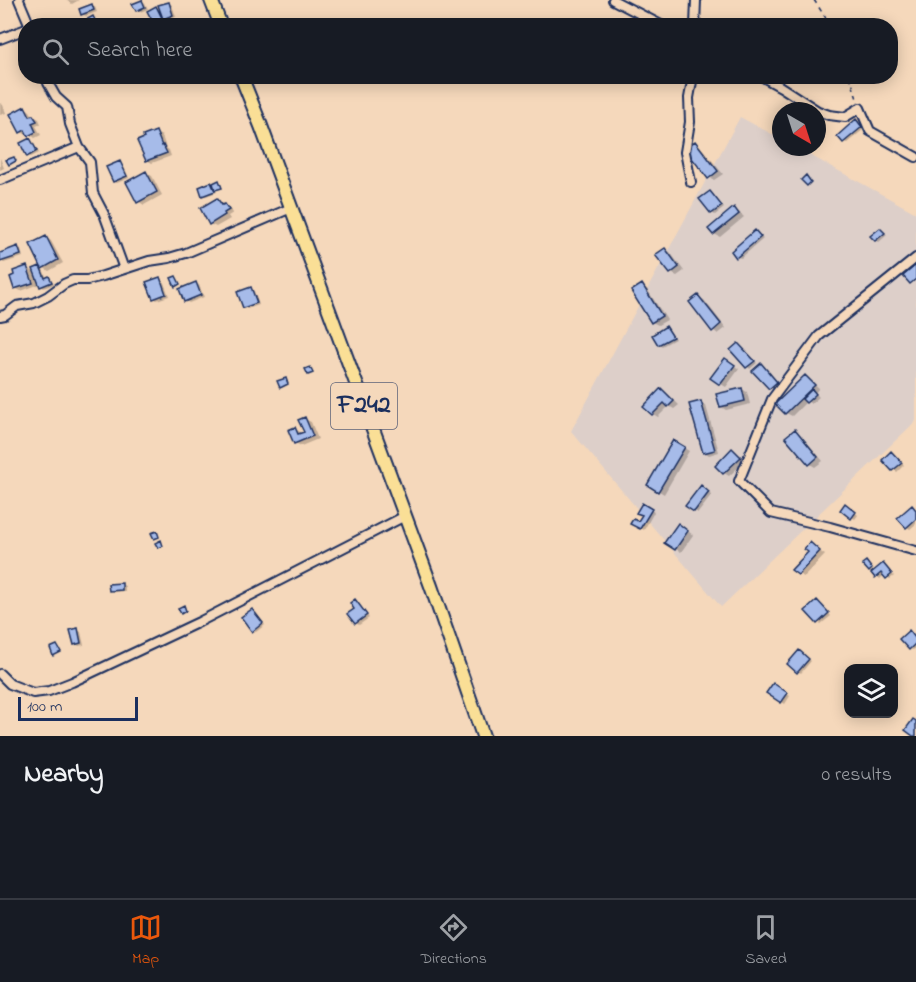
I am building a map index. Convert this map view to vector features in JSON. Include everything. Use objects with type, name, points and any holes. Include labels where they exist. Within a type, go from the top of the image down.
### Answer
[{"type":"main road","points":[[211,0],[218,18]]},
{"type":"main road","name":"F242","points":[[244,84],[405,516],[480,735]]},
{"type":"street","points":[[19,0],[27,18]]},
{"type":"street","points":[[613,0],[648,18]]},
{"type":"street","points":[[695,18],[696,0]]},
{"type":"street","points":[[0,39],[18,32]]},
{"type":"street","points":[[49,84],[56,97],[67,107],[70,124],[79,147],[90,162],[93,193],[104,214],[124,269]]},
{"type":"street","points":[[691,182],[685,152],[690,122],[689,98],[692,84]]},
{"type":"street","points":[[774,84],[818,111],[829,115],[845,117],[860,108],[870,131],[916,157]]},
{"type":"street","points":[[0,180],[79,147]]},
{"type":"street","points":[[0,316],[17,306],[34,303],[73,280],[87,280],[149,261],[186,253],[291,208]]},
{"type":"street","points":[[916,258],[819,336],[772,399],[739,481],[771,513],[916,551]]},
{"type":"street","points":[[0,674],[10,684],[33,693],[49,691],[199,622],[405,516]]},
{"type":"path","points":[[814,0],[826,18]]},
{"type":"path","points":[[852,84],[860,108]]},
{"type":"shaded area","points":[[740,117],[772,134],[772,156],[812,156],[916,213],[916,421],[721,607],[571,431]]},
{"type":"building","points":[[142,0],[145,7],[136,11],[132,4]]},
{"type":"building","points":[[169,2],[173,15],[163,18],[158,5]]},
{"type":"building","points":[[92,4],[94,10],[81,15],[79,9]]},
{"type":"building","points":[[156,6],[162,18],[151,18],[147,11]]},
{"type":"building","points":[[25,106],[30,116],[33,115],[37,121],[32,123],[36,132],[28,136],[25,130],[20,133],[10,114]]},
{"type":"building","points":[[856,119],[862,127],[843,143],[837,136]]},
{"type":"building","points":[[156,131],[167,153],[146,161],[137,141]]},
{"type":"building","points":[[30,138],[37,151],[27,157],[20,143]]},
{"type":"building","points":[[695,141],[718,171],[708,179],[685,149]]},
{"type":"building","points":[[14,157],[16,161],[9,165],[6,160]]},
{"type":"building","points":[[120,161],[127,176],[113,182],[106,167]]},
{"type":"building","points":[[146,171],[157,192],[137,203],[126,182]]},
{"type":"building","points":[[806,175],[811,182],[807,186],[801,180]]},
{"type":"building","points":[[219,180],[222,188],[215,190],[213,183]]},
{"type":"building","points":[[211,182],[215,191],[202,196],[199,187]]},
{"type":"building","points":[[710,191],[722,206],[711,214],[699,199]]},
{"type":"building","points":[[217,198],[229,210],[209,225],[200,208]]},
{"type":"building","points":[[734,207],[739,214],[713,235],[708,229]]},
{"type":"building","points":[[880,228],[885,233],[875,241],[870,236]]},
{"type":"building","points":[[755,230],[761,237],[736,258],[731,251]]},
{"type":"building","points":[[46,236],[58,260],[42,269],[30,244]]},
{"type":"building","points":[[18,246],[21,255],[0,262],[0,253]]},
{"type":"building","points":[[665,248],[679,267],[670,274],[655,255]]},
{"type":"building","points":[[916,265],[916,279],[910,284],[903,276]]},
{"type":"building","points":[[27,266],[33,283],[14,289],[10,277],[14,275],[13,271]]},
{"type":"building","points":[[40,266],[45,278],[49,276],[52,282],[40,287],[33,269]]},
{"type":"building","points":[[176,276],[180,284],[175,287],[171,278]]},
{"type":"building","points":[[160,277],[166,294],[153,299],[146,282]]},
{"type":"building","points":[[196,282],[201,295],[184,302],[179,289]]},
{"type":"building","points":[[642,284],[662,316],[651,323],[631,291]]},
{"type":"building","points":[[251,287],[257,303],[243,308],[237,292]]},
{"type":"building","points":[[698,295],[721,324],[712,332],[689,302]]},
{"type":"building","points":[[666,326],[673,337],[658,345],[652,335]]},
{"type":"building","points":[[738,343],[755,361],[746,368],[730,350]]},
{"type":"building","points":[[725,358],[735,365],[720,385],[710,378]]},
{"type":"building","points":[[761,363],[777,382],[769,389],[752,371]]},
{"type":"building","points":[[310,367],[313,373],[308,375],[305,369]]},
{"type":"building","points":[[805,375],[815,385],[785,414],[775,404]]},
{"type":"building","points":[[286,378],[288,384],[280,388],[277,381]]},
{"type":"building","points":[[661,388],[674,401],[668,407],[664,403],[652,415],[643,407]]},
{"type":"building","points":[[742,388],[745,401],[720,407],[716,394]]},
{"type":"building","points":[[812,389],[816,394],[806,403],[802,399]]},
{"type":"building","points":[[701,401],[715,450],[703,453],[689,404]]},
{"type":"building","points":[[305,417],[313,436],[294,444],[288,430],[295,427],[298,434],[304,432],[298,420]]},
{"type":"building","points":[[795,429],[818,457],[809,465],[785,437]]},
{"type":"building","points":[[673,440],[685,447],[658,492],[647,485]]},
{"type":"building","points":[[732,448],[741,457],[723,474],[715,466]]},
{"type":"building","points":[[891,451],[902,463],[892,471],[882,460]]},
{"type":"building","points":[[701,485],[709,492],[694,512],[685,506]]},
{"type":"building","points":[[642,503],[652,509],[640,529],[630,524],[633,519],[638,521],[642,515],[636,513]]},
{"type":"building","points":[[845,503],[856,512],[851,519],[840,510]]},
{"type":"building","points":[[912,505],[916,510],[916,519],[906,528],[897,518]]},
{"type":"building","points":[[678,523],[688,531],[675,550],[664,543]]},
{"type":"building","points":[[157,531],[159,537],[154,539],[151,533]]},
{"type":"building","points":[[161,540],[163,546],[158,548],[155,543]]},
{"type":"building","points":[[810,542],[820,551],[798,575],[791,570],[808,552],[804,549]]},
{"type":"building","points":[[866,561],[872,569],[869,572],[862,564]]},
{"type":"building","points":[[883,563],[892,574],[886,579],[881,573],[875,578],[871,573]]},
{"type":"building","points":[[122,583],[122,590],[109,591],[108,584]]},
{"type":"building","points":[[355,599],[367,615],[355,624],[347,614],[354,609],[350,603]]},
{"type":"building","points":[[817,600],[829,613],[817,624],[805,611]]},
{"type":"building","points":[[184,605],[186,611],[181,614],[178,608]]},
{"type":"building","points":[[252,609],[263,623],[252,632],[241,617]]},
{"type":"building","points":[[78,628],[81,643],[74,645],[70,630]]},
{"type":"building","points":[[909,630],[916,639],[916,643],[909,650],[899,639]]},
{"type":"building","points":[[57,645],[61,652],[53,656],[50,648]]},
{"type":"building","points":[[799,650],[809,659],[797,673],[787,664]]},
{"type":"building","points":[[773,683],[788,693],[781,703],[766,693]]},
{"type":"building","points":[[913,719],[916,721],[916,736],[905,730]]}]
